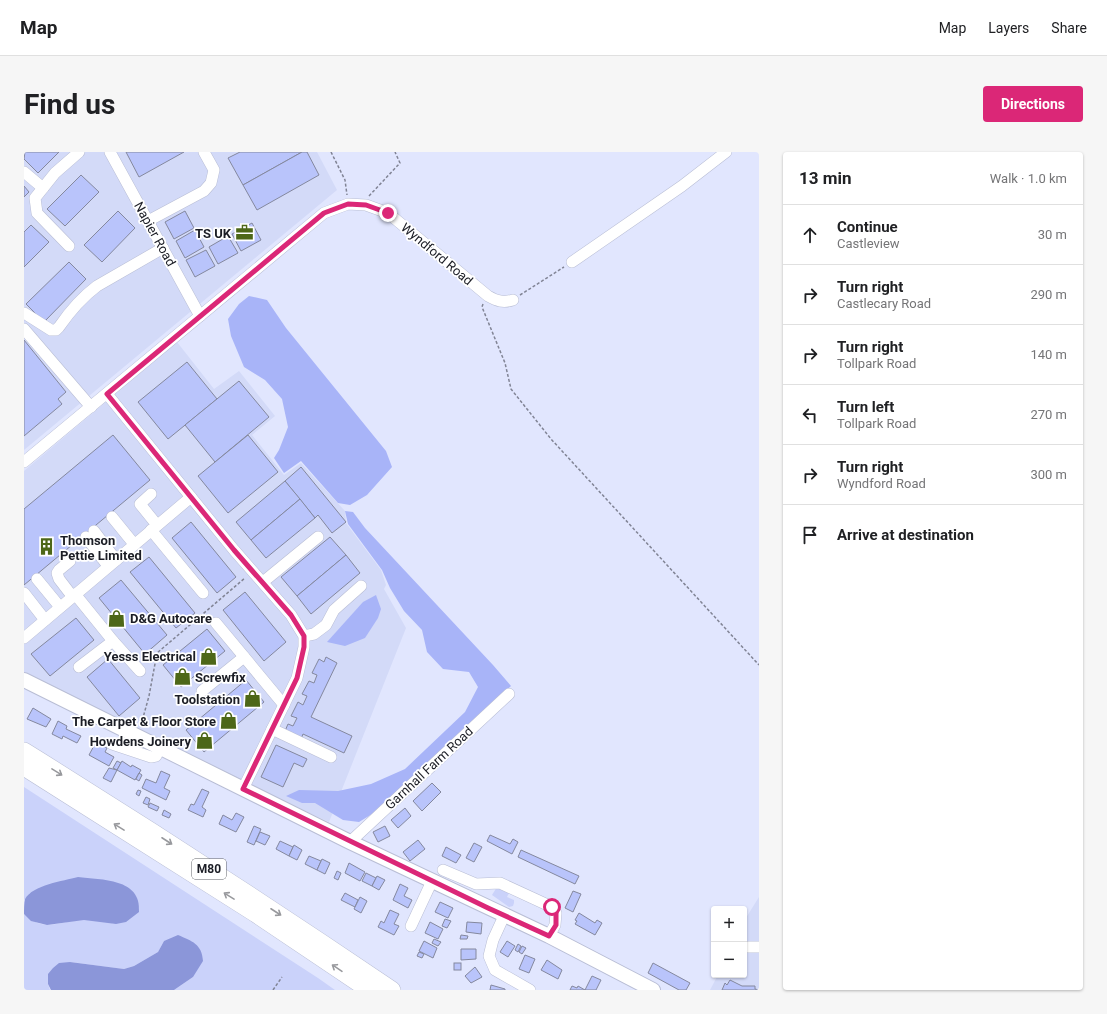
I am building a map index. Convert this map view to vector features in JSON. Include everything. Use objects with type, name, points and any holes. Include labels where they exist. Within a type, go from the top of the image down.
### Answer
[{"type":"highway","name":"M80","points":[[24,751],[291,922],[392,990]]},
{"type":"highway","name":"M80","points":[[24,767],[256,914],[370,990]]},
{"type":"main road","points":[[24,680],[350,842],[549,936],[652,990]]},
{"type":"street","points":[[69,246],[37,213],[35,198],[55,173],[80,152]]},
{"type":"street","name":"Napier Road","points":[[110,152],[200,316]]},
{"type":"street","points":[[148,221],[204,191],[211,183],[214,170],[204,152]]},
{"type":"street","points":[[572,262],[682,186],[726,152]]},
{"type":"street","points":[[24,172],[43,188]]},
{"type":"street","name":"Wyndford Road","points":[[24,462],[324,213],[348,204],[366,205],[388,213],[488,296],[498,302],[514,300]]},
{"type":"street","points":[[24,313],[51,330],[56,330],[60,327],[76,304],[88,293],[104,282],[163,248]]},
{"type":"street","points":[[24,329],[91,407]]},
{"type":"street","points":[[107,394],[253,572],[291,615],[304,636],[304,647],[297,678],[243,789]]},
{"type":"street","points":[[151,494],[140,504],[154,528],[203,593]]},
{"type":"street","points":[[26,633],[45,620],[191,497]]},
{"type":"street","points":[[112,517],[134,544]]},
{"type":"street","points":[[90,534],[112,563]]},
{"type":"street","points":[[263,582],[318,537]]},
{"type":"street","points":[[70,561],[59,570],[57,574],[59,579],[140,671]]},
{"type":"street","points":[[37,579],[60,607]]},
{"type":"street","points":[[304,636],[314,634],[326,626],[334,610],[361,586]]},
{"type":"street","points":[[24,593],[45,620]]},
{"type":"street","points":[[216,623],[284,705]]},
{"type":"street","points":[[79,667],[113,641]]},
{"type":"street","points":[[202,691],[244,657]]},
{"type":"street","name":"Garnhall Farm Road","points":[[350,842],[509,694]]},
{"type":"street","points":[[272,730],[331,757]]},
{"type":"street","points":[[112,744],[151,758],[156,756],[160,748]]},
{"type":"street","points":[[443,870],[476,884],[500,883],[552,907],[556,913],[556,925],[549,936]]},
{"type":"street","points":[[411,926],[432,881]]},
{"type":"street","points":[[504,916],[493,940],[489,956],[495,970],[530,990]]},
{"type":"path","points":[[331,152],[344,180],[348,204]]},
{"type":"path","points":[[360,204],[400,163],[395,152]]},
{"type":"path","points":[[514,300],[572,262]]},
{"type":"path","points":[[488,296],[482,307],[505,363],[511,389],[551,439],[759,665]]},
{"type":"path","points":[[137,737],[150,696],[156,654],[253,572]]},
{"type":"path","points":[[273,990],[282,977]]},
{"type":"shaded area","points":[[24,152],[317,152],[337,190],[24,450]]},
{"type":"shaded area","points":[[249,296],[267,300],[286,328],[386,451],[392,467],[367,495],[350,505],[338,503],[301,461],[284,473],[274,458],[279,450],[288,427],[282,399],[265,380],[244,367],[231,336],[228,319],[239,304]]},
{"type":"shaded area","points":[[177,342],[214,389],[239,371],[275,416],[252,435],[284,475],[301,463],[345,511],[346,523],[381,570],[386,585],[384,589],[406,628],[329,822],[184,755],[24,673],[24,471]]},
{"type":"shaded area","points":[[345,511],[353,512],[365,528],[511,686],[377,811],[359,822],[343,820],[315,803],[302,803],[286,796],[299,790],[338,791],[371,784],[405,769],[465,712],[478,687],[469,672],[443,669],[427,652],[422,630],[404,611],[390,588],[382,570],[348,524]]},
{"type":"shaded area","points":[[376,595],[381,609],[378,618],[365,638],[345,646],[327,642],[363,602]]},
{"type":"shaded area","points":[[24,787],[335,990],[174,990],[193,977],[164,941],[158,952],[134,966],[124,969],[70,962],[48,984],[50,990],[24,990],[24,914],[32,920],[46,925],[88,920],[116,924],[30,893],[24,900]]},
{"type":"shaded area","points":[[78,877],[108,880],[127,887],[134,893],[138,901],[139,912],[126,922],[116,924],[84,920],[47,925],[31,921],[24,914],[25,899],[29,894],[49,884]]},
{"type":"shaded area","points":[[497,887],[509,893],[507,897],[514,900],[513,906],[509,907],[492,895]]},
{"type":"shaded area","points":[[759,897],[759,990],[710,990],[716,978],[747,978],[747,916]]},
{"type":"shaded area","points":[[178,935],[192,941],[198,947],[201,951],[203,961],[193,977],[174,990],[51,990],[48,984],[48,974],[59,963],[70,962],[124,969],[134,966],[158,952],[164,941]]},
{"type":"building","points":[[25,152],[59,152],[38,173],[24,159]]},
{"type":"building","points":[[126,152],[184,152],[139,177]]},
{"type":"building","points":[[240,152],[302,152],[243,185],[228,158]]},
{"type":"building","points":[[302,152],[307,152],[319,175],[257,210],[243,185]]},
{"type":"building","points":[[81,175],[99,192],[65,226],[47,209]]},
{"type":"building","points":[[24,186],[29,192],[24,197]]},
{"type":"building","points":[[118,211],[135,228],[102,262],[84,245]]},
{"type":"building","points":[[185,211],[194,228],[174,239],[165,222]]},
{"type":"building","points":[[252,223],[261,240],[241,251],[232,234]]},
{"type":"building","points":[[31,225],[49,242],[24,267],[24,232]]},
{"type":"building","points":[[195,230],[204,247],[185,258],[176,241]]},
{"type":"building","points":[[228,236],[238,253],[218,264],[209,247]]},
{"type":"building","points":[[206,250],[215,266],[195,277],[186,260]]},
{"type":"building","points":[[69,262],[86,279],[44,322],[26,304]]},
{"type":"building","points":[[24,340],[66,392],[58,399],[62,404],[24,436]]},
{"type":"building","points":[[187,362],[217,399],[168,439],[138,402]]},
{"type":"building","points":[[239,381],[269,417],[215,462],[185,425]]},
{"type":"building","name":"Thomson Pettie Limited","points":[[113,435],[150,480],[24,585],[24,509]]},
{"type":"building","points":[[248,435],[278,472],[228,513],[198,476]]},
{"type":"building","points":[[301,467],[346,522],[332,533],[318,515],[315,518],[285,481]]},
{"type":"building","points":[[285,481],[300,499],[251,540],[236,522]]},
{"type":"building","points":[[300,499],[315,518],[266,558],[251,540]]},
{"type":"building","points":[[191,522],[236,577],[217,593],[172,538]]},
{"type":"building","points":[[330,537],[346,555],[297,596],[281,577]]},
{"type":"building","points":[[346,555],[360,573],[311,614],[297,596]]},
{"type":"building","points":[[149,557],[195,613],[176,628],[130,572]]},
{"type":"building","points":[[121,580],[167,635],[145,654],[99,598]]},
{"type":"building","points":[[245,592],[286,642],[264,661],[223,610]]},
{"type":"building","points":[[76,618],[94,640],[50,676],[31,654]]},
{"type":"building","points":[[207,629],[225,651],[181,687],[163,665]]},
{"type":"building","points":[[326,657],[337,663],[311,717],[352,736],[344,753],[303,734],[301,739],[285,731],[288,724],[293,726],[297,718],[291,716],[298,702],[303,705],[307,696],[302,694],[309,681],[314,683],[317,675],[312,673],[319,659],[324,662]]},
{"type":"building","points":[[108,659],[140,698],[119,716],[87,677]]},
{"type":"building","points":[[246,680],[264,702],[204,752],[186,730]]},
{"type":"building","points":[[33,708],[51,719],[46,727],[27,719]]},
{"type":"building","points":[[58,721],[67,726],[66,729],[81,736],[77,743],[63,736],[62,739],[52,734]]},
{"type":"building","points":[[96,742],[107,748],[105,752],[114,757],[109,766],[89,755]]},
{"type":"building","points":[[276,745],[307,759],[303,767],[294,763],[283,787],[261,777]]},
{"type":"building","points":[[117,761],[121,763],[117,770],[113,768]]},
{"type":"building","points":[[122,761],[131,767],[132,765],[141,770],[135,780],[117,770]]},
{"type":"building","points":[[109,768],[117,770],[111,782],[103,778]]},
{"type":"building","points":[[161,771],[170,775],[164,788],[170,791],[166,800],[142,788],[146,779],[156,783]]},
{"type":"building","points":[[139,773],[142,775],[139,781],[136,779]]},
{"type":"building","points":[[432,783],[441,792],[422,811],[413,801]]},
{"type":"building","points":[[202,789],[209,792],[202,807],[206,810],[203,817],[188,810],[191,804],[194,805]]},
{"type":"building","points":[[138,790],[141,791],[139,796],[136,794]]},
{"type":"building","points":[[146,797],[150,799],[148,805],[143,803]]},
{"type":"building","points":[[150,803],[159,807],[157,811],[148,807]]},
{"type":"building","points":[[405,808],[411,816],[398,828],[391,820]]},
{"type":"building","points":[[164,810],[171,814],[169,818],[162,815]]},
{"type":"building","points":[[236,813],[244,817],[236,832],[219,824],[223,815],[232,820]]},
{"type":"building","points":[[254,826],[261,829],[254,845],[247,842]]},
{"type":"building","points":[[385,826],[390,836],[378,842],[373,832]]},
{"type":"building","points":[[260,832],[270,836],[265,845],[256,841]]},
{"type":"building","points":[[490,835],[510,844],[513,839],[518,842],[512,854],[487,841]]},
{"type":"building","points":[[418,840],[425,849],[410,861],[403,852]]},
{"type":"building","points":[[280,841],[293,847],[289,856],[276,849]]},
{"type":"building","points":[[474,843],[482,847],[474,862],[466,858]]},
{"type":"building","points":[[294,845],[302,850],[297,860],[289,856]]},
{"type":"building","points":[[446,847],[461,855],[456,863],[442,856]]},
{"type":"building","points":[[521,850],[579,876],[575,884],[518,857]]},
{"type":"building","points":[[309,856],[321,861],[317,870],[305,864]]},
{"type":"building","points":[[322,859],[330,863],[325,874],[317,870]]},
{"type":"building","points":[[349,863],[365,872],[360,881],[345,873]]},
{"type":"building","points":[[337,871],[341,873],[338,880],[334,878]]},
{"type":"building","points":[[366,873],[376,878],[372,886],[362,881]]},
{"type":"building","points":[[377,876],[385,880],[379,890],[372,886]]},
{"type":"building","points":[[400,884],[408,888],[404,896],[412,900],[408,908],[393,900]]},
{"type":"building","points":[[573,891],[581,894],[573,912],[565,908]]},
{"type":"building","points":[[345,893],[358,900],[355,907],[341,900]]},
{"type":"building","points":[[360,897],[367,901],[361,913],[354,909]]},
{"type":"building","points":[[440,902],[453,908],[448,918],[435,912]]},
{"type":"building","points":[[390,910],[399,914],[394,924],[399,926],[394,935],[378,927],[381,921],[384,923]]},
{"type":"building","points":[[579,913],[595,923],[597,920],[602,923],[595,935],[575,924],[577,921],[575,920]]},
{"type":"building","points":[[445,919],[451,921],[447,928],[442,926]]},
{"type":"building","points":[[430,922],[443,929],[438,939],[425,933]]},
{"type":"building","points":[[467,922],[482,923],[481,934],[466,932]]},
{"type":"building","points":[[461,935],[468,936],[467,939],[460,939]]},
{"type":"building","points":[[434,939],[441,942],[438,946],[432,943]]},
{"type":"building","points":[[424,941],[437,948],[433,958],[419,951]]},
{"type":"building","points":[[507,941],[515,946],[508,957],[500,952]]},
{"type":"building","points":[[518,944],[521,946],[518,952],[515,950]]},
{"type":"building","points":[[522,946],[526,948],[522,954],[519,952]]},
{"type":"building","points":[[461,949],[476,949],[476,959],[461,960]]},
{"type":"building","points":[[419,952],[424,954],[422,958],[417,956]]},
{"type":"building","points":[[525,955],[535,959],[529,973],[519,969]]},
{"type":"building","points":[[547,960],[562,970],[558,979],[541,970]]},
{"type":"building","points":[[454,963],[461,963],[461,970],[454,970]]},
{"type":"building","points":[[653,963],[690,983],[686,990],[679,990],[648,973]]},
{"type":"building","points":[[475,967],[482,977],[471,983],[465,976]]},
{"type":"building","points":[[592,976],[601,980],[596,990],[585,990]]},
{"type":"building","points":[[730,980],[742,986],[755,986],[755,989],[759,990],[722,990],[725,983],[727,985]]},
{"type":"building","points":[[491,985],[505,989],[505,990],[490,990]]},
{"type":"building","points":[[572,986],[577,988],[578,986],[585,990],[570,990]]},
{"type":"place","name":"TS UK","points":[[244,233]]},
{"type":"place","name":"Thomson Pettie Limited","points":[[47,547]]},
{"type":"place","name":"D&G Autocare","points":[[117,618]]},
{"type":"place","name":"Yesss Electrical","points":[[209,656]]},
{"type":"place","name":"Screwfix","points":[[182,677]]},
{"type":"place","name":"Toolstation","points":[[253,699]]},
{"type":"place","name":"The Carpet & Floor Store","points":[[229,721]]},
{"type":"place","name":"Howdens Joinery","points":[[204,741]]},
{"type":"route","points":[[388,213],[366,205],[348,204],[324,213],[107,394],[234,550],[291,615],[304,636],[304,647],[297,678],[243,789],[350,842],[549,936],[556,925],[556,913],[552,907]]}]
